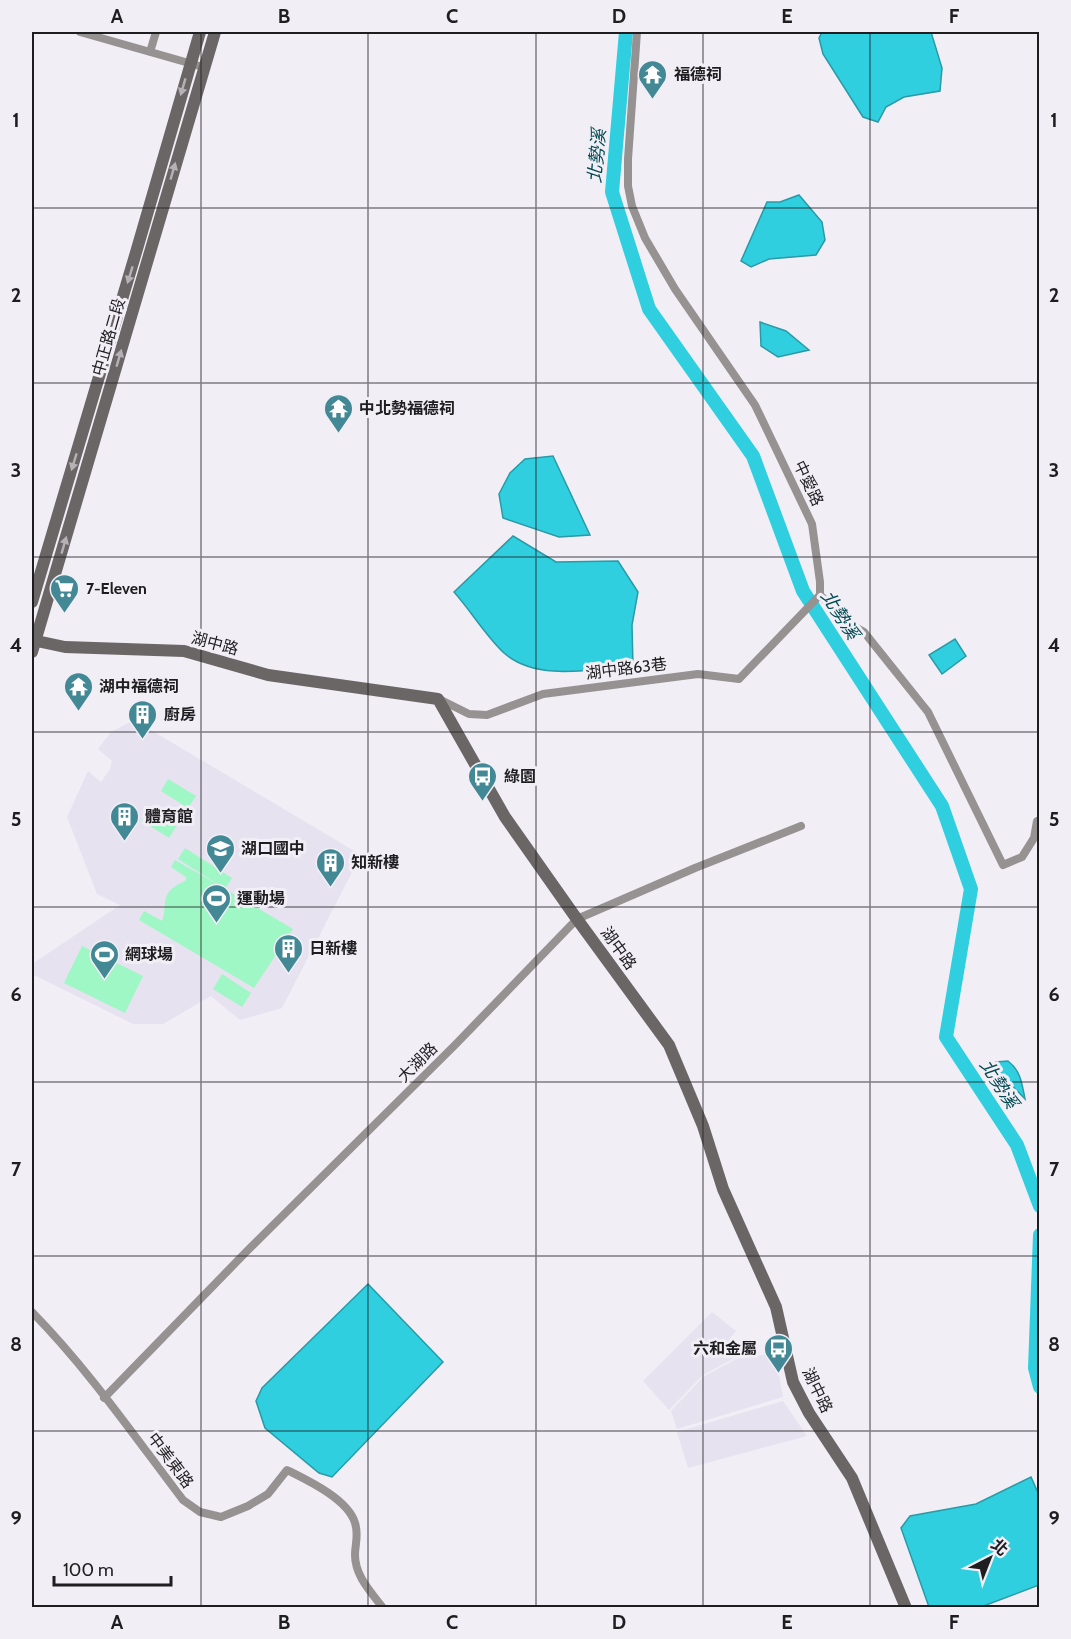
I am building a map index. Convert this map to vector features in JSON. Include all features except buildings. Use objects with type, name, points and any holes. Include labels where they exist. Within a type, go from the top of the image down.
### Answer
[{"type":"street","points":[[86,32],[203,67]]},
{"type":"street","points":[[150,52],[156,32]]},
{"type":"street","name":"中正路二段","points":[[32,602],[35,577],[137,249],[189,63],[200,32]]},
{"type":"street","name":"中正路二段","points":[[32,645],[53,583],[215,32]]},
{"type":"street","name":"中愛路","points":[[637,32],[628,159],[628,186],[632,206],[645,238],[675,289],[755,405],[812,524],[820,595]]},
{"type":"street","points":[[35,577],[53,583]]},
{"type":"street","points":[[820,595],[850,624],[864,632],[928,712],[1003,865],[1022,857],[1034,838],[1037,821],[1040,820]]},
{"type":"street","name":"湖中路63巷","points":[[438,699],[469,714],[487,715],[543,694],[698,674],[739,679],[820,595]]},
{"type":"street","name":"湖中路","points":[[32,645],[184,651],[268,675],[438,699],[505,817],[669,1045],[703,1126],[723,1189],[776,1307],[793,1382],[809,1413],[852,1478],[906,1608]]},
{"type":"street","name":"大湖路","points":[[105,1398],[248,1250],[456,1045],[577,920],[695,868],[801,826]]},
{"type":"street","name":"中美東路","points":[[32,1312],[49,1329],[105,1398],[183,1500],[200,1512],[221,1517],[248,1506],[268,1494],[286,1470],[316,1484],[342,1504],[355,1520],[358,1537],[355,1556],[359,1576],[383,1608]]},
{"type":"shaded area","name":"湖口國中","points":[[134,720],[361,855],[282,1008],[240,1020],[211,996],[163,1024],[133,1024],[32,974],[32,964],[120,905],[97,894],[67,817],[88,771],[101,782],[110,769],[112,761],[98,749],[111,732]]},
{"type":"shaded area","points":[[712,1312],[736,1331],[730,1338],[738,1356],[703,1375],[669,1410],[643,1381]]},
{"type":"shaded area","name":"六和金屬","points":[[775,1353],[783,1397],[677,1429],[671,1411],[703,1377],[736,1359]]},
{"type":"shaded area","points":[[783,1401],[807,1436],[688,1468],[677,1432]]},
{"type":"green space","points":[[168,779],[196,796],[188,808],[161,791]]},
{"type":"green space","points":[[152,805],[179,822],[169,838],[142,821]]},
{"type":"green space","points":[[185,848],[232,878],[225,889],[293,929],[254,988],[139,920],[144,911],[162,921],[167,895],[186,880],[186,877],[171,867],[175,860],[222,887],[178,859]]},
{"type":"green space","name":"網球場","points":[[82,946],[143,976],[125,1013],[64,983]]},
{"type":"green space","points":[[222,974],[251,993],[242,1007],[213,989]]},
{"type":"water","points":[[822,32],[931,32],[942,68],[940,91],[904,97],[886,107],[878,122],[863,117],[823,54],[819,38]]},
{"type":"water","points":[[799,195],[822,222],[825,240],[816,255],[769,259],[751,267],[741,261],[767,202],[780,202]]},
{"type":"water","points":[[760,322],[786,331],[809,350],[778,357],[761,346]]},
{"type":"water","points":[[553,456],[590,535],[559,537],[503,518],[499,494],[510,473],[525,459]]},
{"type":"water","points":[[513,536],[556,562],[618,561],[638,592],[632,625],[633,666],[583,671],[549,671],[517,662],[497,646],[454,592]]},
{"type":"water","points":[[955,639],[966,656],[942,674],[929,655]]},
{"type":"water","points":[[1008,1061],[1018,1073],[1025,1099],[1001,1074],[996,1062]]},
{"type":"water","points":[[368,1284],[443,1362],[332,1477],[319,1473],[265,1428],[256,1401],[262,1388]]},
{"type":"water","points":[[1031,1477],[1039,1495],[1039,1585],[981,1607],[929,1607],[901,1528],[910,1516],[976,1504]]},
{"type":"waterway","name":"北勢溪","points":[[626,32],[612,192],[649,309],[753,456],[803,591],[942,806],[971,889],[946,1037],[1017,1145],[1040,1206]]},
{"type":"waterway","name":"北勢溪","points":[[1040,1235],[1035,1368],[1040,1387]]},
{"type":"place","name":"福德祠","points":[[653,100]]},
{"type":"place","name":"中北勢福德祠","points":[[338,434]]},
{"type":"place","name":"7-Eleven","points":[[65,614]]},
{"type":"place","name":"湖中福德祠","points":[[78,712]]},
{"type":"place","name":"廚房","points":[[143,740]]},
{"type":"place","name":"綠園","points":[[483,802]]},
{"type":"place","name":"體育館","points":[[124,842]]},
{"type":"place","name":"湖口國中","points":[[220,874]]},
{"type":"place","name":"知新樓","points":[[330,888]]},
{"type":"place","name":"運動場","points":[[216,924]]},
{"type":"place","name":"日新樓","points":[[288,974]]},
{"type":"place","name":"網球場","points":[[104,980]]},
{"type":"place","name":"六和金屬","points":[[778,1374]]}]
